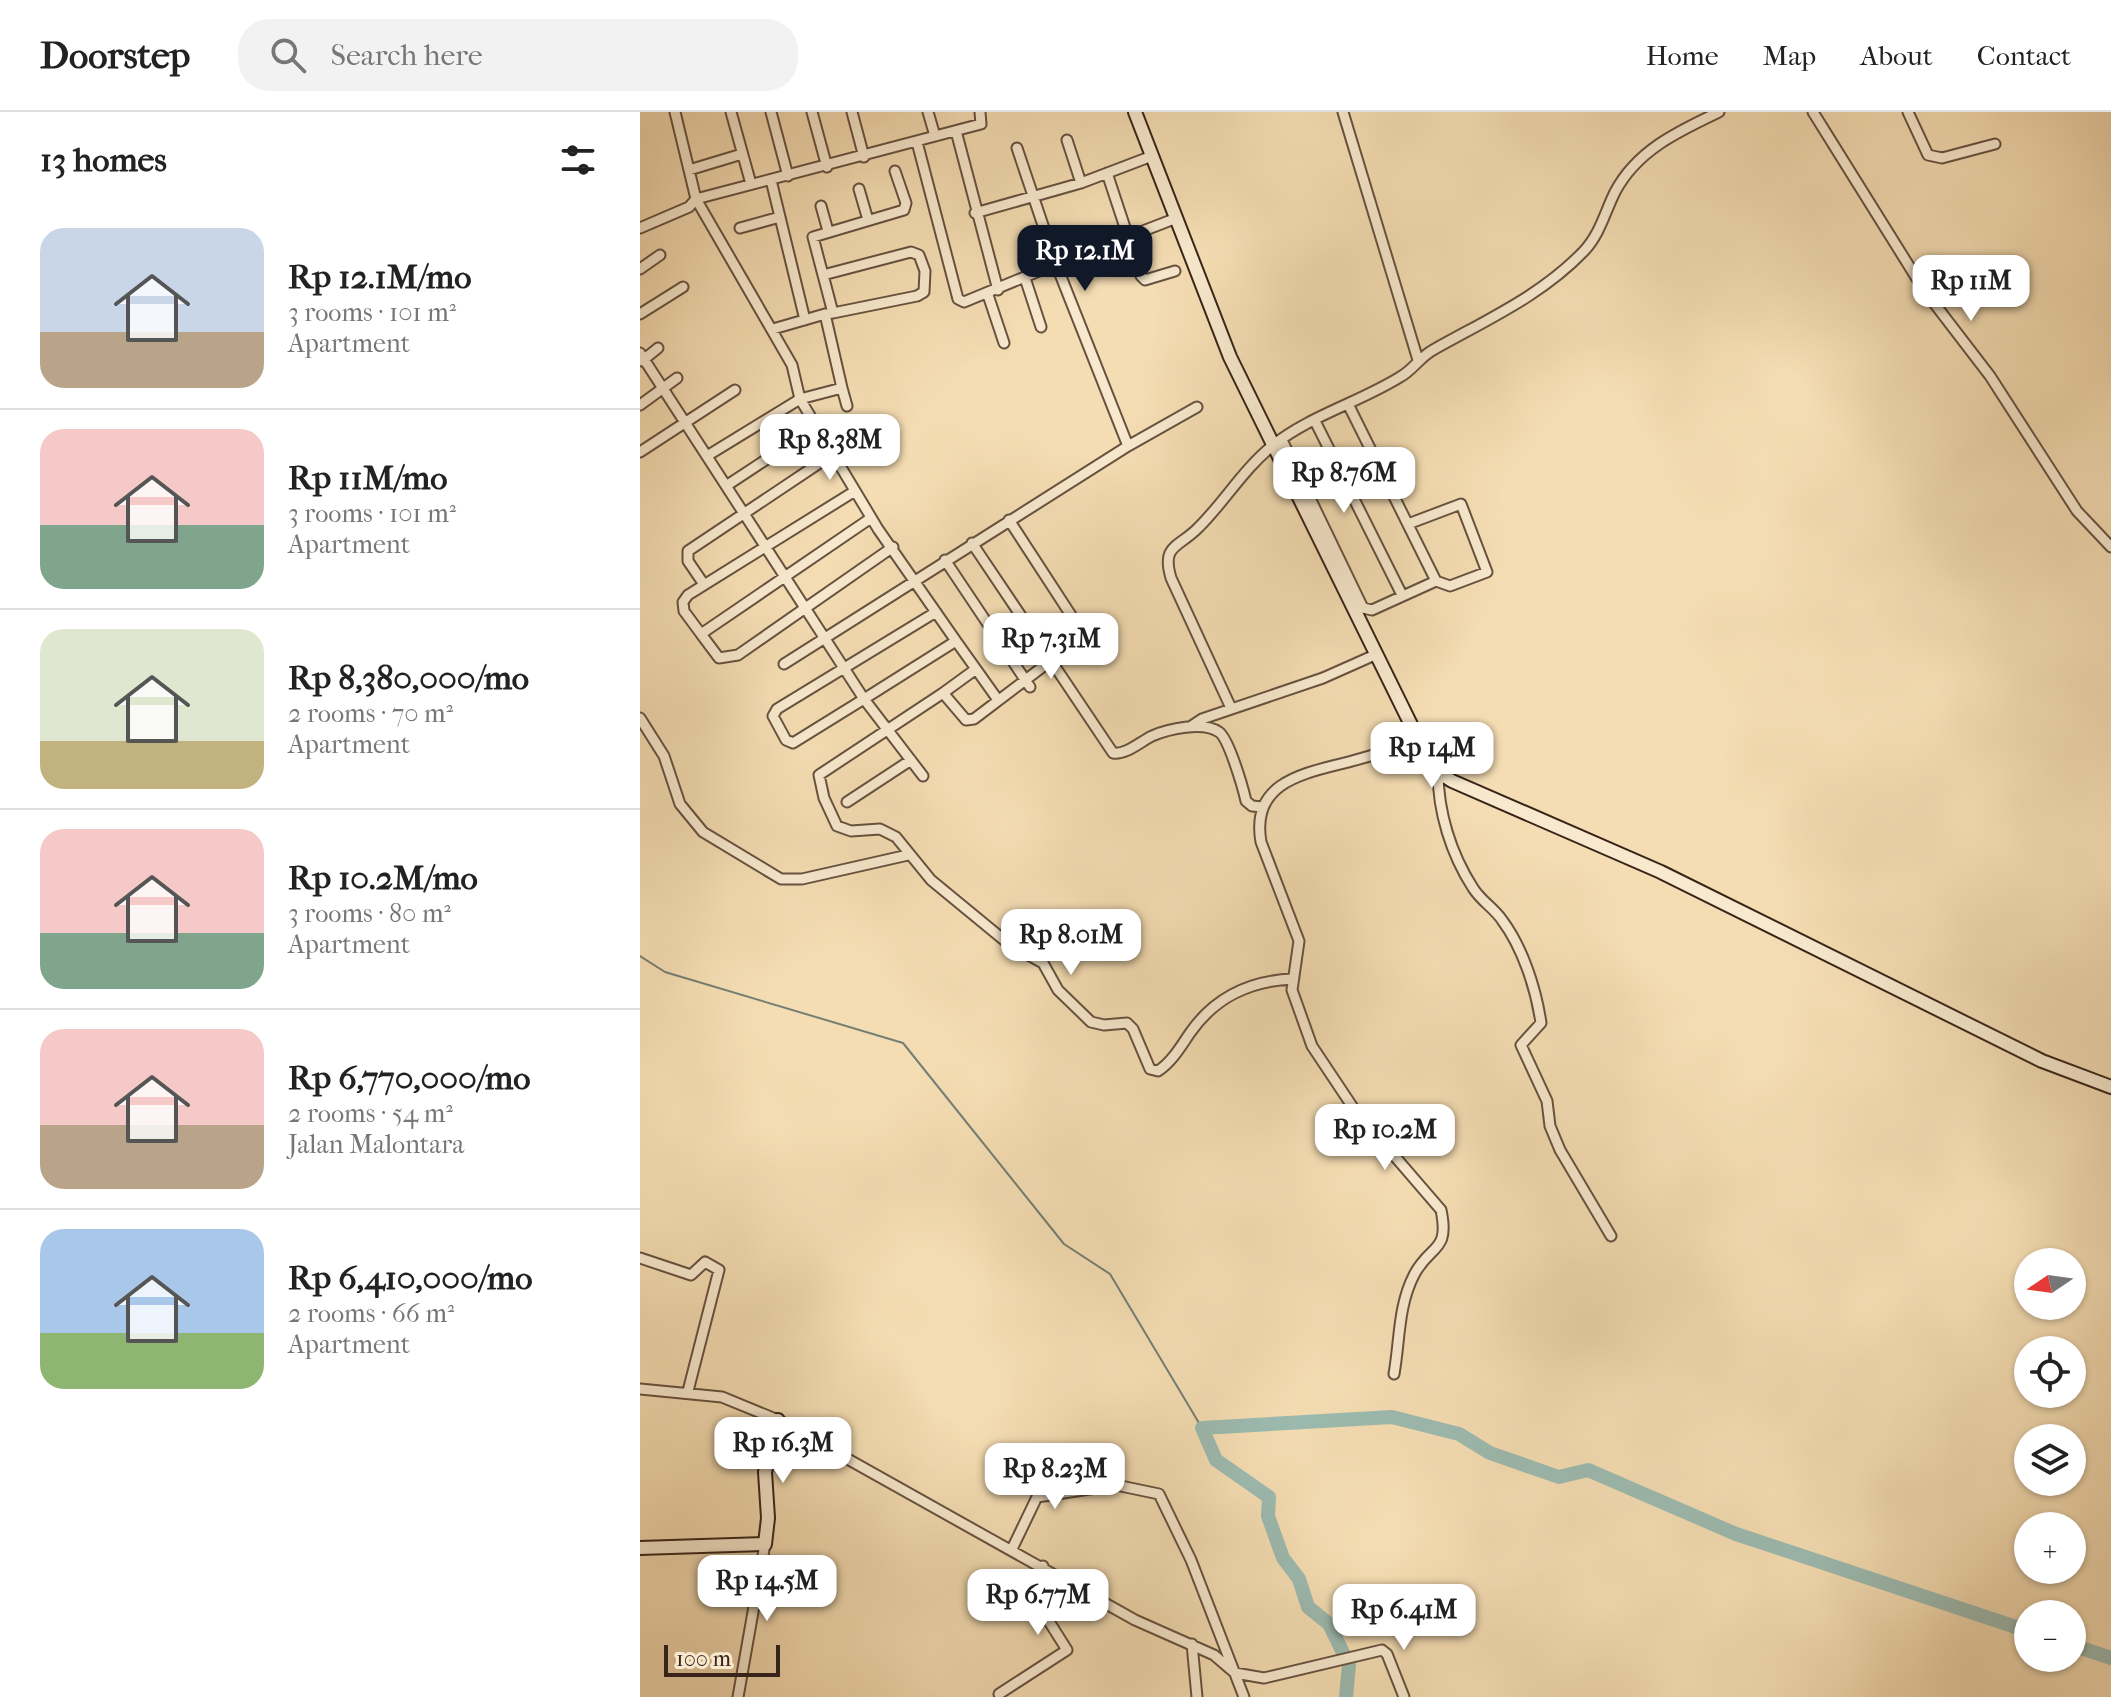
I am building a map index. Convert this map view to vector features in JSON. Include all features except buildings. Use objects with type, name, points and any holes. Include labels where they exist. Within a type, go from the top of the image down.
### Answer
[{"type":"street","points":[[675,112],[696,199],[792,365],[800,399],[871,518],[998,700]]},
{"type":"street","points":[[731,112],[751,184]]},
{"type":"street","points":[[771,112],[788,176]]},
{"type":"street","points":[[812,112],[827,167]]},
{"type":"street","points":[[928,112],[935,136]]},
{"type":"street","points":[[640,228],[689,207],[696,199],[981,124],[980,112]]},
{"type":"street","points":[[1135,112],[1230,357],[1278,442],[1363,608],[1372,610],[1436,581],[1450,586],[1487,572],[1461,504],[1453,504],[1408,524]]},
{"type":"street","points":[[1343,112],[1418,360]]},
{"type":"street","points":[[1231,708],[1171,578],[1166,558],[1169,550],[1200,527],[1226,491],[1278,442],[1397,380],[1418,360],[1539,290],[1594,238],[1616,191],[1639,160],[1672,136],[1719,112]]},
{"type":"street","points":[[1813,112],[1924,290],[1990,376],[2077,511],[2111,547]]},
{"type":"street","points":[[1908,112],[1928,155],[1942,158],[1995,144]]},
{"type":"street","points":[[855,113],[864,157]]},
{"type":"street","points":[[956,131],[975,213],[998,290]]},
{"type":"street","points":[[1067,140],[1081,183]]},
{"type":"street","points":[[917,142],[958,299],[964,302],[988,295],[1056,264]]},
{"type":"street","points":[[1017,148],[1056,264],[1128,446]]},
{"type":"street","points":[[689,170],[742,154]]},
{"type":"street","points":[[975,213],[1081,183],[1152,156]]},
{"type":"street","points":[[847,406],[813,237],[904,210],[906,203],[895,171]]},
{"type":"street","points":[[1107,173],[1143,278],[1175,271]]},
{"type":"street","points":[[771,180],[805,320]]},
{"type":"street","points":[[859,189],[868,220]]},
{"type":"street","points":[[821,206],[828,231]]},
{"type":"street","points":[[740,228],[780,217]]},
{"type":"street","points":[[1130,236],[1174,219]]},
{"type":"street","points":[[773,329],[829,313],[917,296],[927,287],[919,255],[911,252],[823,275]]},
{"type":"street","points":[[640,269],[660,255]]},
{"type":"street","points":[[1025,278],[1041,327]]},
{"type":"street","points":[[640,314],[683,287]]},
{"type":"street","points":[[988,295],[1004,343]]},
{"type":"street","points":[[658,348],[641,358],[864,699],[923,776]]},
{"type":"street","points":[[640,405],[677,378]]},
{"type":"street","points":[[707,456],[800,399],[842,388]]},
{"type":"street","points":[[640,452],[735,390]]},
{"type":"street","points":[[1348,404],[1436,581]]},
{"type":"street","points":[[784,664],[972,543],[1197,407]]},
{"type":"street","points":[[1315,421],[1402,595]]},
{"type":"street","points":[[726,486],[817,426]]},
{"type":"street","points":[[1278,442],[1419,741],[1438,772],[1439,799],[1457,857],[1473,888],[1501,918],[1524,961],[1541,1023],[1521,1045],[1547,1101],[1550,1126],[1611,1236]]},
{"type":"street","points":[[703,583],[688,561],[688,551],[833,454]]},
{"type":"street","points":[[855,491],[703,583],[683,602],[684,611],[719,658],[728,659],[893,547]]},
{"type":"street","points":[[701,634],[871,518]]},
{"type":"street","points":[[1009,520],[1093,649]]},
{"type":"street","points":[[972,543],[1053,659],[1113,753],[1121,753],[1156,734],[1190,727],[1231,708],[1270,698],[1377,654]]},
{"type":"street","points":[[945,560],[1027,683]]},
{"type":"street","points":[[936,612],[777,709],[773,716],[775,723],[786,740],[793,743],[956,641]]},
{"type":"street","points":[[943,693],[966,720],[974,719],[1027,683],[1053,659],[1087,638]]},
{"type":"street","points":[[976,669],[819,775],[824,798],[837,826],[851,831],[880,829],[905,845],[919,870],[1003,939],[1043,963],[1058,990],[1091,1022],[1104,1025],[1127,1023],[1133,1029],[1150,1069],[1158,1071],[1167,1065],[1198,1022],[1216,1004],[1254,983],[1292,979]]},
{"type":"street","points":[[640,718],[664,756],[680,804],[703,832],[781,879],[802,879],[908,855]]},
{"type":"street","points":[[1190,727],[1222,734],[1246,801],[1252,806],[1263,807]]},
{"type":"street","points":[[1394,1374],[1402,1302],[1416,1271],[1443,1243],[1445,1229],[1441,1210],[1354,1109],[1325,1068],[1297,1009],[1292,979],[1299,941],[1261,842],[1263,807],[1289,778],[1419,741]]},
{"type":"street","points":[[847,802],[911,760]]},
{"type":"street","points":[[1438,772],[1526,816],[1661,872],[2042,1061],[2111,1087]]},
{"type":"street","points":[[640,1258],[687,1275],[696,1273],[705,1262],[719,1270],[688,1391]]},
{"type":"street","points":[[640,1389],[688,1391],[722,1397],[778,1420],[1135,1620],[1214,1655],[1235,1673],[1264,1678],[1375,1650],[1387,1654],[1404,1697]]},
{"type":"street","points":[[738,1697],[765,1544],[768,1518],[765,1472],[778,1420]]},
{"type":"street","points":[[1012,1549],[1030,1505],[1037,1497],[1104,1485],[1159,1494],[1191,1560],[1244,1697]]},
{"type":"street","points":[[640,1548],[765,1544]]},
{"type":"street","points":[[999,1694],[1067,1650],[1045,1615],[1040,1594],[1043,1566]]},
{"type":"street","points":[[1192,1644],[1197,1697]]},
{"type":"waterway","points":[[640,956],[665,972],[903,1043],[1064,1244],[1110,1274],[1202,1428]]},
{"type":"waterway","points":[[1346,1697],[1349,1665],[1329,1624],[1308,1607],[1299,1579],[1283,1558],[1268,1516],[1269,1497],[1216,1460],[1202,1428],[1392,1417],[1459,1434],[1490,1453],[1559,1477],[1588,1470],[1736,1534],[2014,1626]]},
{"type":"waterway","points":[[2086,1650],[2111,1658]]}]
